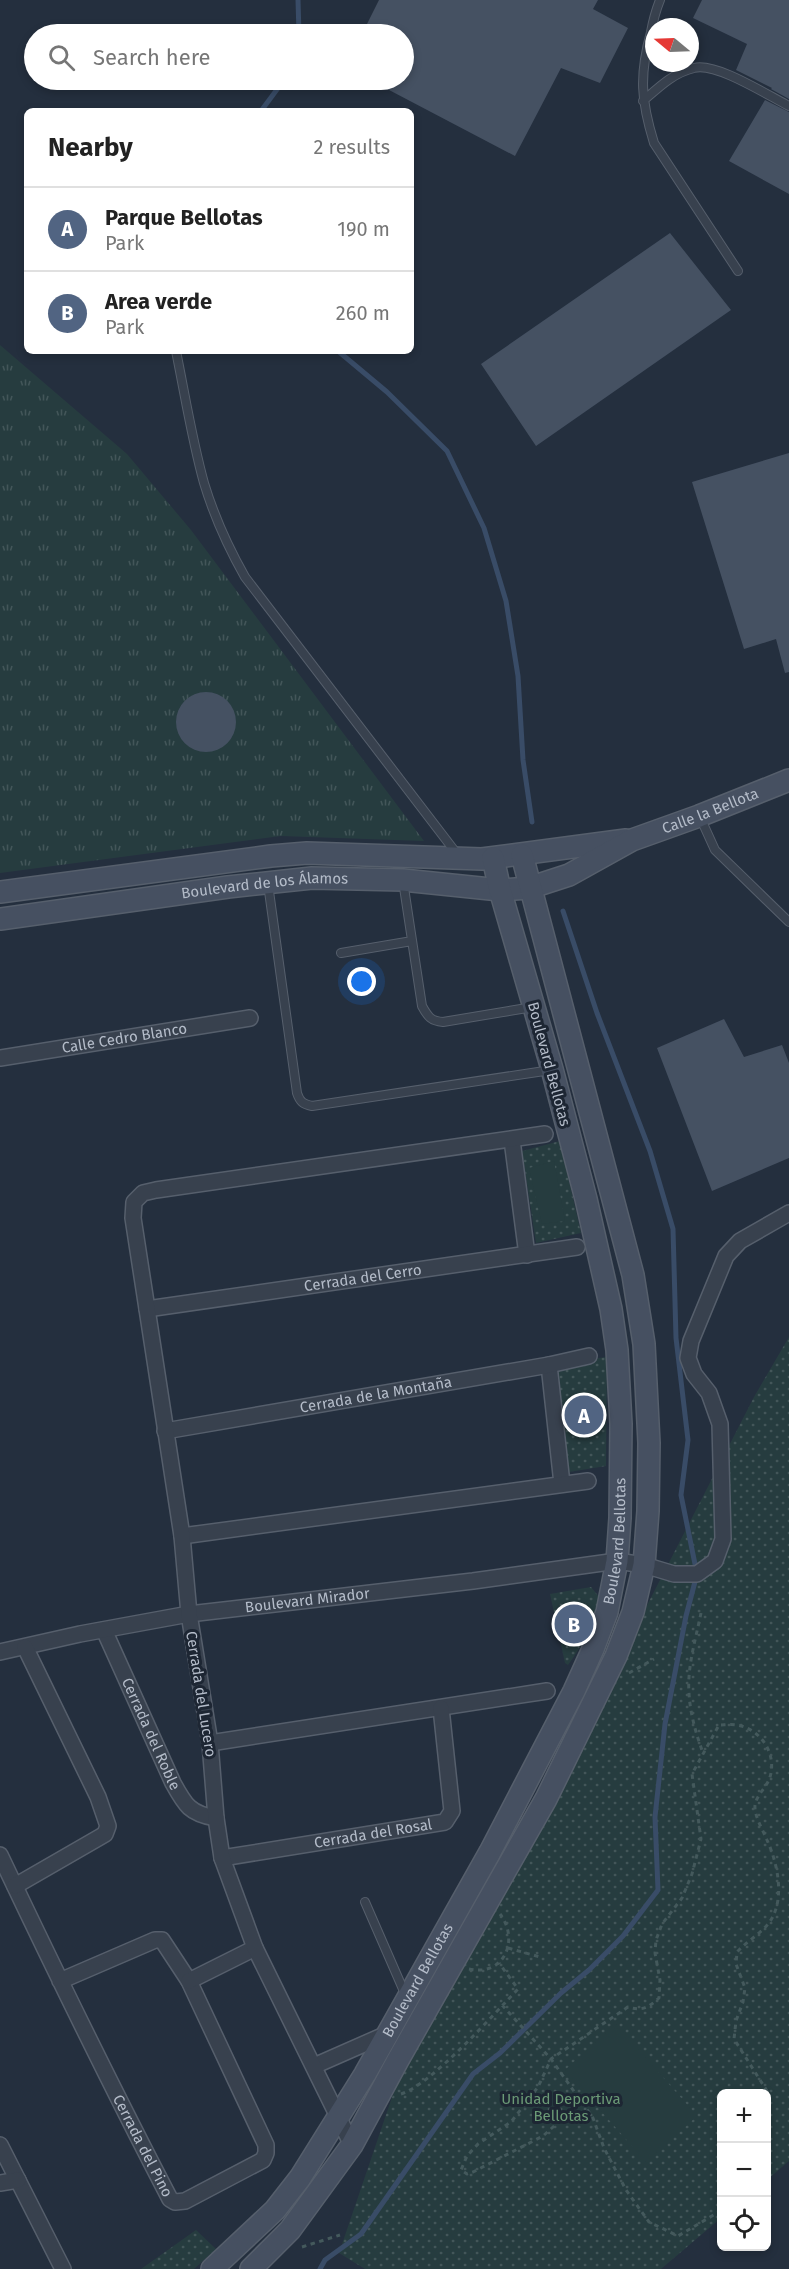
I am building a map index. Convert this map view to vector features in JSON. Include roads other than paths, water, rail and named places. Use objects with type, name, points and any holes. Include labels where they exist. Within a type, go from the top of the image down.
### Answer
[{"type":"street","name":"Calle la Bellota","points":[[529,888],[569,875],[632,840],[789,780]]},
{"type":"street","name":"Calle la Bellota","points":[[522,855],[591,843],[632,840]]},
{"type":"street","name":"Boulevard de los Álamos","points":[[0,892],[307,853],[460,858],[522,855]]},
{"type":"street","name":"Boulevard Bellotas","points":[[258,2266],[314,2200],[352,2145],[546,1799],[616,1656],[633,1612],[644,1565],[649,1443],[644,1344],[633,1275],[522,855]]},
{"type":"street","name":"Boulevard Bellotas","points":[[212,2269],[275,2210],[316,2155],[408,2000],[490,1852],[574,1690],[607,1612],[617,1561],[621,1424],[617,1350],[611,1309],[586,1245],[567,1128],[493,858]]},
{"type":"street","name":"Boulevard de los Álamos","points":[[0,919],[312,878],[403,880],[500,890],[529,888]]},
{"type":"street","name":"Calle Cedro Blanco","points":[[0,1058],[250,1018]]},
{"type":"street","points":[[567,1128],[592,1122]]},
{"type":"street","points":[[527,1254],[512,1140],[545,1134]]},
{"type":"street","name":"Cerrada del Lucero","points":[[352,2145],[255,1948],[222,1858],[216,1818],[210,1743],[189,1614],[182,1536],[133,1218],[134,1202],[143,1193],[156,1190],[512,1140]]},
{"type":"street","name":"Boulevard Mirador","points":[[0,1652],[189,1614],[473,1581],[617,1561],[644,1565],[674,1574],[698,1574],[715,1561],[723,1539],[720,1424],[709,1393],[694,1374],[688,1358],[691,1341],[726,1256],[740,1241],[789,1213]]},
{"type":"street","name":"Cerrada del Cerro","points":[[147,1309],[586,1245],[622,1236]]},
{"type":"street","points":[[617,1350],[644,1344]]},
{"type":"street","name":"Cerrada de la Montaña","points":[[165,1431],[549,1365],[589,1356]]},
{"type":"street","points":[[549,1365],[562,1484]]},
{"type":"street","points":[[182,1536],[588,1481]]},
{"type":"street","name":"Cerrada del Roble","points":[[104,1630],[184,1803],[193,1812],[216,1818]]},
{"type":"street","points":[[15,1886],[105,1834],[108,1826],[98,1797],[25,1647]]},
{"type":"street","points":[[574,1690],[600,1688]]},
{"type":"street","points":[[210,1743],[547,1691]]},
{"type":"street","name":"Cerrada del Rosal","points":[[222,1858],[445,1822],[452,1811],[441,1708]]},
{"type":"street","points":[[490,1852],[511,1862]]},
{"type":"street","name":"Cerrada del Pino","points":[[0,1855],[60,1981],[170,2199],[179,2203],[263,2160],[267,2151],[189,1981],[163,1941],[159,1939],[60,1981]]},
{"type":"street","points":[[189,1981],[255,1948]]},
{"type":"street","points":[[314,2066],[389,2032]]},
{"type":"street","points":[[0,2145],[63,2269]]},
{"type":"street","points":[[0,2183],[18,2180]]},
{"type":"lane","points":[[660,0],[643,60],[643,101],[654,143],[738,270]]},
{"type":"lane","points":[[643,101],[667,80],[696,67],[716,69],[789,106]]},
{"type":"lane","points":[[177,354],[204,482],[216,519],[231,552],[246,577],[460,858]]},
{"type":"lane","points":[[699,816],[715,850],[789,922]]},
{"type":"lane","points":[[403,880],[423,1006],[427,1016],[433,1021],[443,1022],[534,1007]]},
{"type":"lane","points":[[268,883],[297,1093],[299,1100],[305,1105],[312,1106],[552,1069]]},
{"type":"lane","points":[[341,953],[412,941]]},
{"type":"lane","points":[[365,1902],[408,2000]]},
{"type":"waterway","points":[[298,0],[299,24]]},
{"type":"waterway","points":[[263,108],[277,90]]},
{"type":"waterway","points":[[342,354],[387,392],[447,451],[484,528],[506,601],[518,676],[523,760],[532,822]]},
{"type":"waterway","points":[[320,2269],[325,2260],[361,2234],[473,2074],[500,2053],[561,1993],[589,1970],[623,1936],[658,1890],[655,1817],[665,1724],[686,1616],[697,1574],[681,1495],[688,1440],[676,1338],[673,1229],[650,1151],[597,1013],[563,911]]},
{"type":"place","name":"Parque Bellotas","points":[[584,1415]]},
{"type":"place","name":"Area verde","points":[[574,1624]]},
{"type":"park label","name":"Unidad Deportiva Bellotas","points":[[561,2108]]}]
